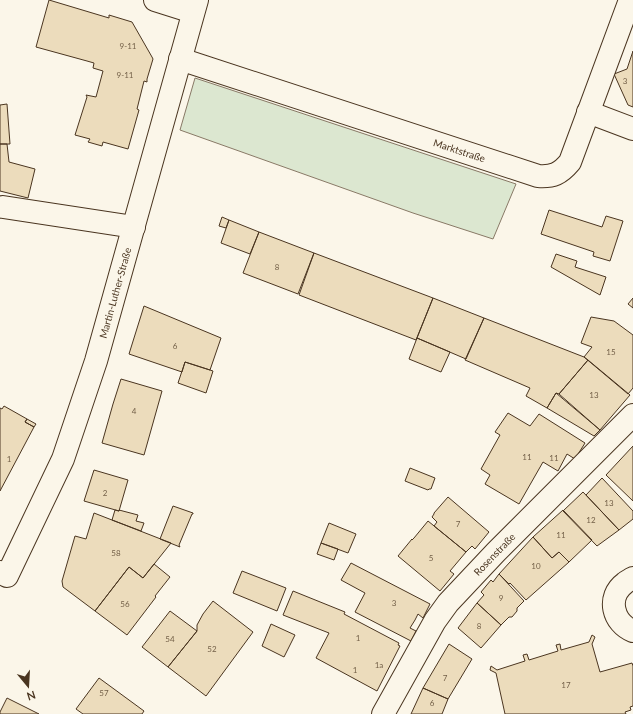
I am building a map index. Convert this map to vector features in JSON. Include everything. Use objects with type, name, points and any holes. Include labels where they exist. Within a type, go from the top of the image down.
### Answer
[{"type":"street","points":[[155,0],[195,6]]},
{"type":"street","name":"Marktstraße","points":[[180,59],[538,176],[547,177],[556,175],[570,162],[630,0]]},
{"type":"street","name":"Martin-Luther-Straße","points":[[4,574],[63,459],[96,361],[195,6]]},
{"type":"street","points":[[588,112],[633,129]]},
{"type":"street","points":[[3,207],[134,227]]},
{"type":"street","name":"Rosenstraße","points":[[383,714],[435,621],[448,603],[502,546],[633,416]]},
{"type":"street","points":[[633,578],[625,582],[619,589],[614,597],[614,606],[616,615],[620,622],[627,628],[633,630]]},
{"type":"green space","points":[[195,78],[516,184],[493,239],[413,213],[180,130]]},
{"type":"building","points":[[49,0],[109,18],[109,15],[132,22],[152,57],[153,59],[147,82],[144,81],[137,109],[139,110],[128,149],[103,142],[102,146],[88,142],[90,139],[75,135],[87,97],[86,95],[96,97],[103,71],[93,68],[94,63],[36,47]]},
{"type":"building","points":[[633,51],[633,107],[628,105],[614,74],[627,69]]},
{"type":"building","points":[[7,104],[10,144],[0,144],[0,105]]},
{"type":"building","points":[[0,144],[7,144],[9,162],[35,169],[28,198],[0,191]]},
{"type":"building","points":[[549,210],[602,227],[606,216],[623,221],[610,261],[593,256],[594,252],[541,234]]},
{"type":"building","points":[[222,217],[229,220],[226,228],[219,226]]},
{"type":"building","points":[[229,220],[259,232],[250,254],[221,243]]},
{"type":"building","points":[[259,232],[314,253],[298,294],[243,273]]},
{"type":"building","points":[[314,253],[433,298],[416,340],[299,295]]},
{"type":"building","points":[[556,254],[577,261],[575,267],[606,277],[600,295],[551,267]]},
{"type":"building","points":[[433,298],[484,318],[466,359],[417,338]]},
{"type":"building","points":[[633,298],[633,308],[628,304]]},
{"type":"building","points":[[144,306],[221,338],[210,370],[185,362],[182,372],[129,354]]},
{"type":"building","points":[[591,317],[614,321],[633,335],[633,388],[628,394],[584,357],[592,347],[581,343]]},
{"type":"building","points":[[484,318],[584,357],[588,360],[559,394],[556,393],[547,408],[526,396],[530,388],[465,360]]},
{"type":"building","points":[[417,338],[450,352],[441,372],[409,359]]},
{"type":"building","points":[[588,360],[630,395],[600,430],[559,394]]},
{"type":"building","points":[[185,362],[213,371],[206,393],[178,383]]},
{"type":"building","points":[[121,379],[162,391],[144,455],[102,443]]},
{"type":"building","points":[[556,393],[600,430],[594,436],[547,408]]},
{"type":"building","points":[[4,406],[27,419],[25,422],[34,427],[0,491],[0,408],[2,409]]},
{"type":"building","points":[[508,413],[530,426],[539,414],[585,443],[575,459],[567,454],[558,471],[543,462],[519,504],[485,484],[490,475],[481,469],[500,435],[495,432]]},
{"type":"building","points":[[27,419],[36,424],[34,427],[25,422]]},
{"type":"building","points":[[633,446],[633,501],[606,475]]},
{"type":"building","points":[[410,468],[435,478],[431,489],[428,490],[405,481]]},
{"type":"building","points":[[94,470],[128,480],[119,511],[84,501]]},
{"type":"building","points":[[602,478],[633,511],[633,519],[619,530],[586,495]]},
{"type":"building","points":[[583,492],[619,530],[597,546],[563,511]]},
{"type":"building","points":[[448,497],[489,532],[475,549],[472,546],[466,552],[434,526],[437,522],[432,517]]},
{"type":"building","points":[[173,506],[193,513],[179,545],[180,547],[160,539]]},
{"type":"building","points":[[115,510],[138,515],[136,521],[144,523],[141,531],[112,520]]},
{"type":"building","points":[[563,510],[592,540],[569,562],[559,552],[552,558],[533,537]]},
{"type":"building","points":[[94,513],[171,543],[143,578],[129,567],[95,611],[63,587],[62,581],[75,536],[86,539]]},
{"type":"building","points":[[428,521],[466,552],[450,571],[454,574],[440,591],[398,556]]},
{"type":"building","points":[[329,523],[356,534],[348,553],[321,543]]},
{"type":"building","points":[[533,537],[552,558],[559,552],[569,562],[526,600],[499,574]]},
{"type":"building","points":[[321,543],[338,549],[334,560],[317,554]]},
{"type":"building","points":[[351,563],[430,604],[423,618],[418,614],[410,628],[416,631],[411,641],[355,612],[365,593],[341,580]]},
{"type":"building","points":[[154,564],[170,577],[127,635],[95,611],[129,567],[143,578]]},
{"type":"building","points":[[242,571],[286,588],[277,611],[233,593]]},
{"type":"building","points":[[499,574],[524,601],[517,608],[517,611],[512,617],[509,617],[501,625],[477,603],[484,595],[481,592],[491,580],[493,582]]},
{"type":"building","points":[[293,591],[345,612],[344,614],[399,643],[398,645],[400,646],[377,691],[316,658],[329,633],[283,615]]},
{"type":"building","points":[[213,601],[253,632],[206,696],[168,667],[197,631],[197,625]]},
{"type":"building","points":[[477,603],[501,625],[481,648],[458,628]]},
{"type":"building","points":[[170,611],[197,631],[168,667],[142,647]]},
{"type":"building","points":[[271,624],[295,635],[284,657],[262,646]]},
{"type":"building","points":[[592,635],[595,637],[592,644],[600,672],[632,663],[633,706],[630,707],[631,710],[625,712],[626,714],[505,714],[496,673],[490,670],[491,666],[497,670],[525,661],[523,655],[527,654],[529,660],[558,651],[556,645],[560,644],[561,650],[589,642]]},
{"type":"building","points":[[449,644],[472,659],[448,699],[423,688]]},
{"type":"building","points":[[99,678],[144,711],[142,714],[83,714],[76,709]]},
{"type":"building","points":[[423,688],[448,699],[442,714],[411,714]]},
{"type":"building","points":[[7,698],[39,714],[0,714]]}]
